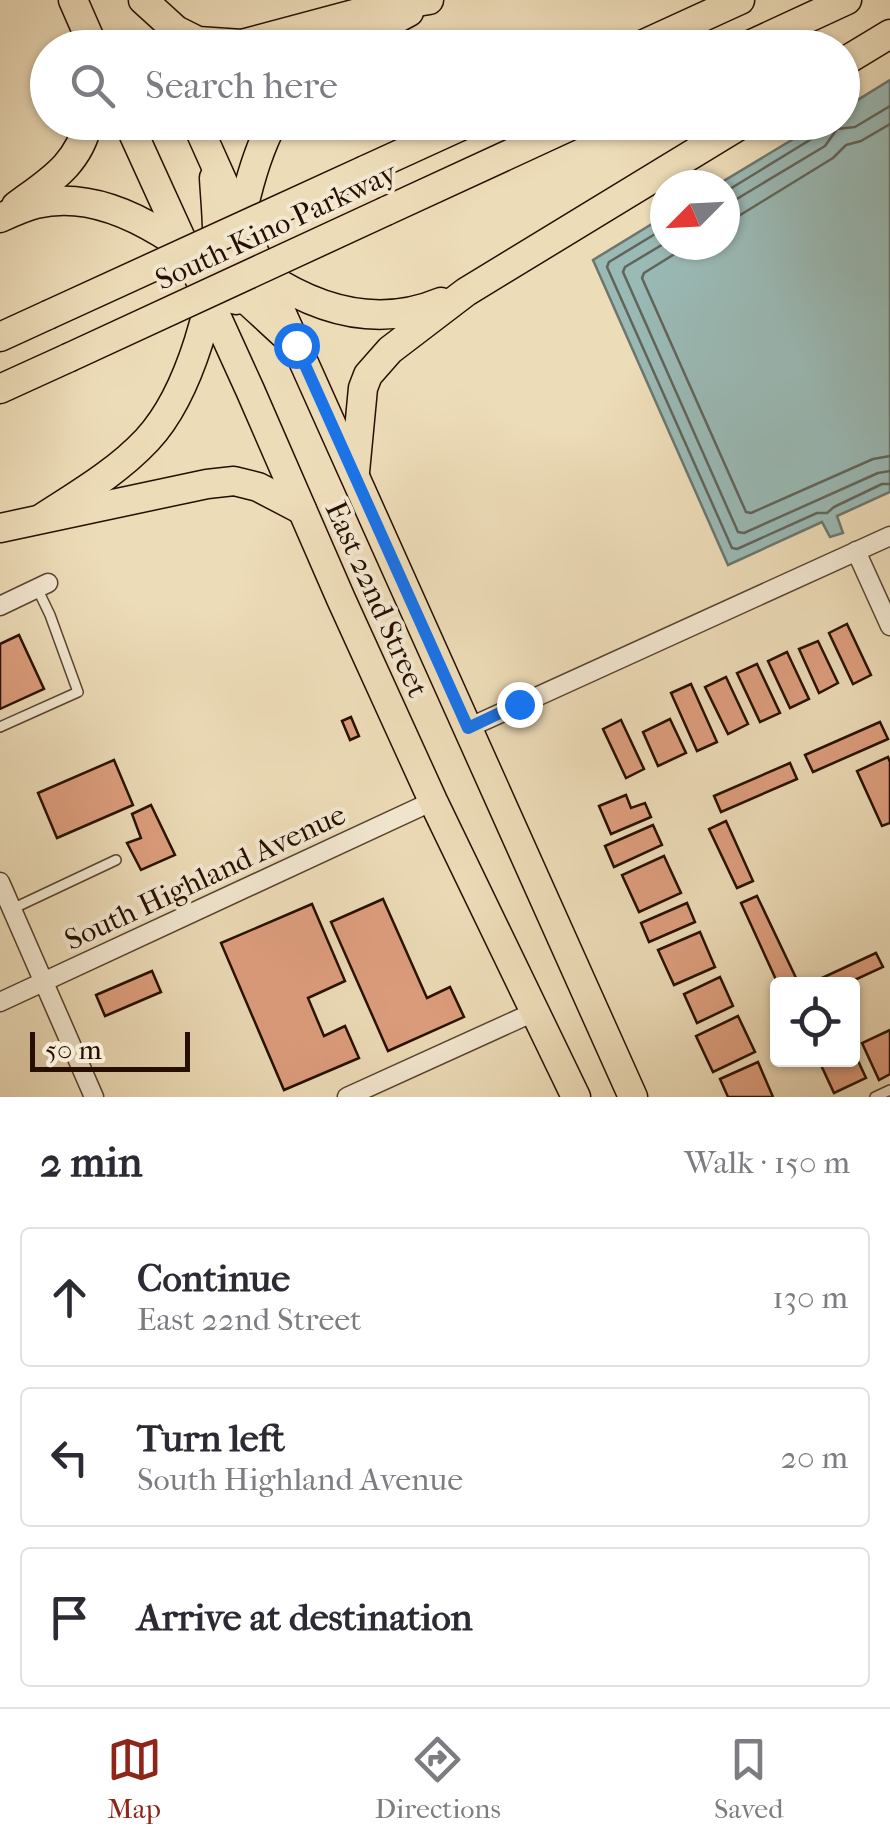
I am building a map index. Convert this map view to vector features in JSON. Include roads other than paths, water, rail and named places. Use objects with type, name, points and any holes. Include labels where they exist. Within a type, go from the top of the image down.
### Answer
[{"type":"main road","points":[[73,0],[86,30]]},
{"type":"main road","points":[[142,0],[176,30]]},
{"type":"main road","points":[[142,0],[154,30]]},
{"type":"main road","points":[[294,30],[369,10],[431,0]]},
{"type":"main road","points":[[375,30],[431,0]]},
{"type":"main road","points":[[674,30],[740,0]]},
{"type":"main road","points":[[782,30],[847,0]]},
{"type":"main road","points":[[860,52],[890,34]]},
{"type":"main road","points":[[1,218],[68,166],[81,140]]},
{"type":"main road","points":[[136,140],[187,251],[222,296],[296,345]]},
{"type":"main road","name":"East 22nd Street","points":[[204,140],[232,237],[264,275],[633,1097]]},
{"type":"main road","points":[[42,518],[116,468],[148,438],[179,391],[222,296],[232,237],[265,140]]},
{"type":"main road","name":"South Kino Parkway","points":[[0,337],[431,140]]},
{"type":"main road","name":"South Kino Parkway","points":[[0,389],[540,140]]},
{"type":"main road","points":[[355,476],[363,388],[368,375],[390,350],[466,292],[715,140]]},
{"type":"main road","points":[[160,192],[232,237]]},
{"type":"main road","points":[[1,218],[37,203],[70,201],[120,212],[154,228],[214,270],[222,296]]},
{"type":"main road","points":[[214,270],[232,237]]},
{"type":"main road","points":[[264,275],[320,304],[374,316],[408,313],[466,292]]},
{"type":"main road","name":"East 22nd Street","points":[[222,296],[250,390],[302,510],[433,802],[576,1097]]},
{"type":"main road","points":[[0,528],[234,481],[258,486],[302,510]]},
{"type":"street","points":[[468,728],[890,536]]},
{"type":"street","points":[[856,551],[890,626]]},
{"type":"street","points":[[0,606],[42,586]]},
{"type":"street","name":"South Highland Avenue","points":[[0,1002],[433,802]]},
{"type":"street","points":[[0,882],[94,1097]]},
{"type":"street","points":[[347,1097],[534,1012]]},
{"type":"lane","points":[[0,727],[78,692],[42,586]]},
{"type":"lane","points":[[12,908],[116,860]]},
{"type":"lane","points":[[876,1097],[890,1090]]},
{"type":"water","points":[[890,80],[890,492],[837,516],[843,533],[830,537],[822,522],[728,565],[593,260],[650,225],[650,260],[740,260],[740,171],[792,140],[860,140],[860,99]]}]
